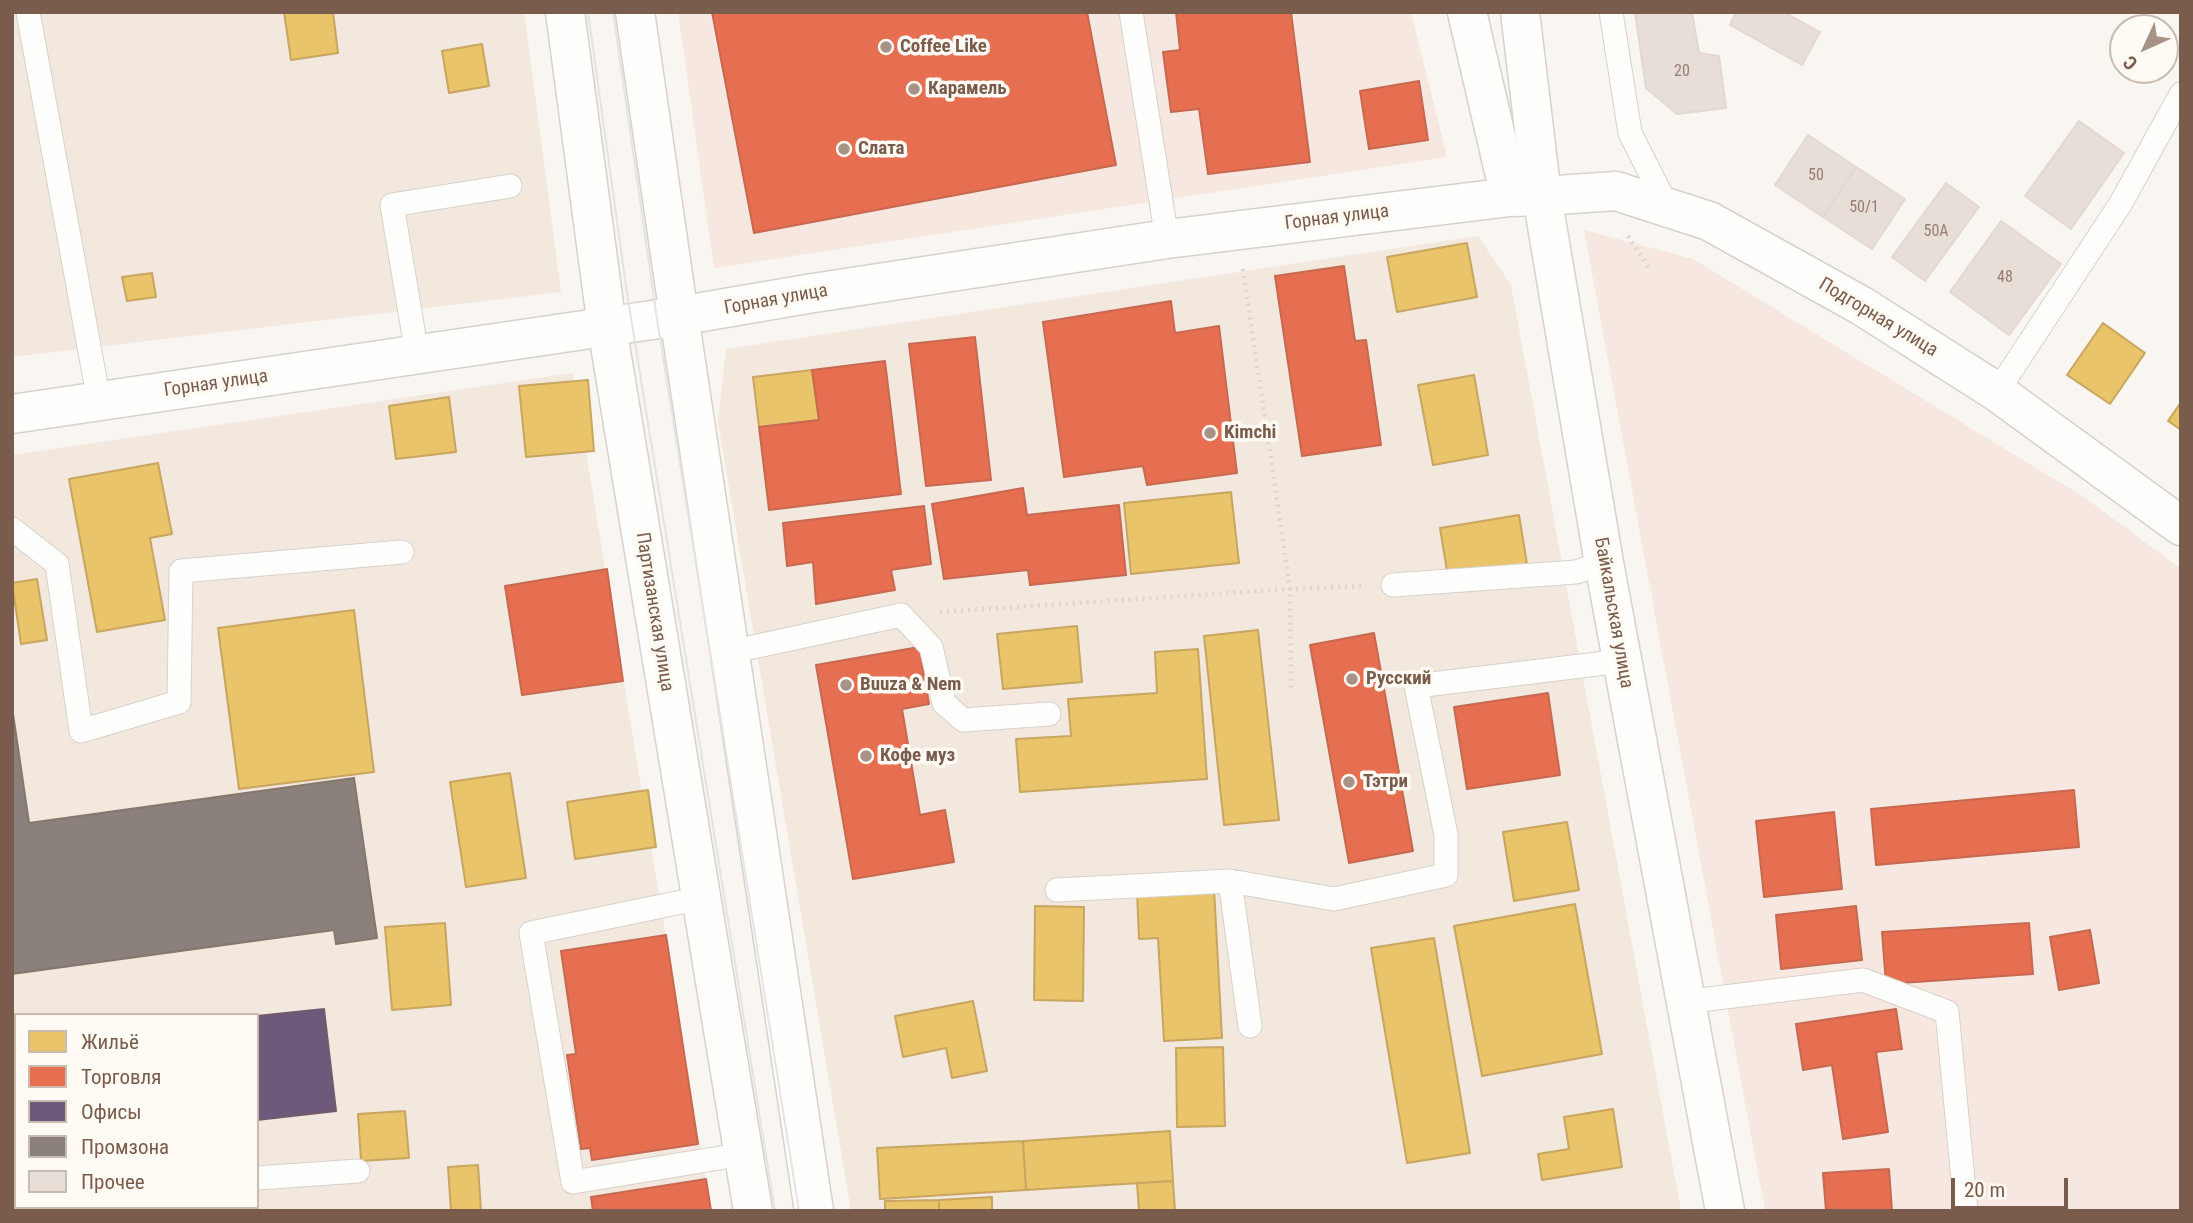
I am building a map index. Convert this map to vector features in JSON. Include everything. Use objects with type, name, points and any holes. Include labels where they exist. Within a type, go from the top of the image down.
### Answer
[{"type":"street","name":"Партизанская улица","points":[[565,12],[607,327],[753,1211]]},
{"type":"street","points":[[635,12],[814,1211]]},
{"type":"street","points":[[1467,12],[1526,196]]},
{"type":"street","name":"Байкальская улица","points":[[1520,12],[1526,196],[1604,563],[1725,1211]]},
{"type":"street","name":"Подгорная улица","points":[[1526,196],[1616,191],[1709,221],[1838,293],[1997,392],[2181,526]]},
{"type":"street","name":"Горная улица","points":[[12,414],[607,327],[1167,239],[1526,196]]},
{"type":"lane","points":[[28,12],[99,401]]},
{"type":"lane","points":[[1131,12],[1167,239]]},
{"type":"lane","points":[[1611,12],[1630,133],[1668,208]]},
{"type":"lane","points":[[1997,392],[2121,203],[2181,94]]},
{"type":"lane","points":[[417,354],[392,205],[510,186]]},
{"type":"lane","points":[[12,529],[57,564],[81,730],[180,702],[181,571],[402,552]]},
{"type":"lane","points":[[1393,585],[1576,572],[1604,563]]},
{"type":"lane","points":[[730,652],[901,615],[931,646],[944,703],[963,720],[1049,714]]},
{"type":"lane","points":[[1057,890],[1230,881],[1334,899],[1446,875],[1446,835],[1416,686],[1622,661]]},
{"type":"lane","points":[[1230,881],[1250,1026]]},
{"type":"lane","points":[[701,898],[531,933],[573,1182],[744,1154]]},
{"type":"lane","points":[[1684,1002],[1863,980],[1947,1012],[1966,1211]]},
{"type":"lane","points":[[259,1178],[358,1171]]},
{"type":"path","points":[[1237,230],[1290,589],[1291,690]]},
{"type":"path","points":[[1626,233],[1651,271]]},
{"type":"path","points":[[901,615],[1290,589],[1393,585]]},
{"type":"shaded area","points":[[12,12],[524,12],[561,292],[12,357]]},
{"type":"shaded area","points":[[678,12],[1411,12],[1447,157],[714,268]]},
{"type":"shaded area","points":[[1584,230],[1693,259],[2084,497],[2181,569],[2181,1211],[1765,1211]]},
{"type":"shaded area","points":[[1478,236],[1511,285],[1681,1211],[851,1211],[718,422],[726,349]]},
{"type":"shaded area","points":[[573,373],[711,1211],[12,1211],[12,455]]},
{"type":"building: Жильё","points":[[284,12],[333,12],[338,53],[291,60]]},
{"type":"building: Жильё","points":[[482,44],[489,86],[449,93],[442,51]]},
{"type":"building: Жильё","points":[[1467,243],[1477,297],[1397,312],[1387,257]]},
{"type":"building: Жильё","points":[[152,273],[156,297],[127,301],[122,277]]},
{"type":"building: Жильё","points":[[2103,323],[2145,353],[2110,404],[2067,375]]},
{"type":"building: Жильё","points":[[812,370],[819,420],[759,427],[753,377]]},
{"type":"building: Жильё","points":[[1474,375],[1488,455],[1433,465],[1418,385]]},
{"type":"building: Жильё","points":[[588,380],[594,451],[526,457],[519,386]]},
{"type":"building: Жильё","points":[[449,397],[456,452],[396,459],[389,406]]},
{"type":"building: Жильё","points":[[2181,402],[2181,430],[2168,421]]},
{"type":"building: Жильё","points":[[158,463],[172,534],[150,538],[165,620],[97,632],[69,479]]},
{"type":"building: Жильё","points":[[1231,492],[1239,563],[1131,574],[1124,503]]},
{"type":"building: Жильё","points":[[1519,515],[1527,564],[1448,577],[1440,528]]},
{"type":"building: Жильё","points":[[37,579],[47,640],[21,644],[12,583]]},
{"type":"building: Жильё","points":[[354,610],[374,772],[239,789],[218,628]]},
{"type":"building: Жильё","points":[[1077,626],[1082,682],[1003,689],[997,634]]},
{"type":"building: Жильё","points":[[1258,630],[1279,820],[1224,825],[1204,636]]},
{"type":"building: Жильё","points":[[1198,649],[1207,779],[1020,792],[1016,739],[1071,736],[1068,699],[1157,693],[1155,652]]},
{"type":"building: Жильё","points":[[510,773],[526,878],[466,887],[450,782]]},
{"type":"building: Жильё","points":[[648,790],[656,847],[575,859],[567,802]]},
{"type":"building: Жильё","points":[[1567,822],[1579,890],[1514,901],[1503,832]]},
{"type":"building: Жильё","points":[[1214,888],[1222,1038],[1164,1041],[1158,938],[1139,939],[1137,892]]},
{"type":"building: Жильё","points":[[1575,904],[1602,1054],[1482,1076],[1454,926]]},
{"type":"building: Жильё","points":[[1035,906],[1084,907],[1083,1001],[1034,1000]]},
{"type":"building: Жильё","points":[[445,923],[451,1005],[392,1010],[385,927]]},
{"type":"building: Жильё","points":[[1434,938],[1470,1153],[1407,1163],[1371,948]]},
{"type":"building: Жильё","points":[[973,1001],[987,1071],[952,1078],[946,1048],[903,1057],[895,1016]]},
{"type":"building: Жильё","points":[[1223,1047],[1225,1126],[1177,1127],[1176,1048]]},
{"type":"building: Жильё","points":[[1613,1109],[1622,1167],[1542,1180],[1538,1154],[1569,1149],[1564,1117]]},
{"type":"building: Жильё","points":[[405,1111],[409,1158],[361,1161],[358,1114]]},
{"type":"building: Жильё","points":[[1170,1131],[1173,1181],[1026,1190],[1023,1141]]},
{"type":"building: Жильё","points":[[1023,1141],[1026,1190],[880,1199],[877,1148]]},
{"type":"building: Жильё","points":[[478,1165],[481,1211],[451,1211],[448,1167]]},
{"type":"building: Жильё","points":[[1173,1181],[1175,1211],[1139,1211],[1137,1183]]},
{"type":"building: Жильё","points":[[992,1197],[992,1211],[939,1211],[939,1200]]},
{"type":"building: Жильё","points":[[939,1200],[939,1211],[885,1211],[885,1201]]},
{"type":"building: Торговля","name":"Карамель","points":[[712,12],[1087,12],[1116,165],[754,233]]},
{"type":"building: Торговля","points":[[1176,12],[1291,12],[1310,162],[1208,174],[1199,109],[1171,112],[1163,52],[1180,50]]},
{"type":"building: Торговля","points":[[1419,81],[1428,140],[1369,149],[1360,91]]},
{"type":"building: Торговля","points":[[1344,266],[1355,341],[1366,340],[1381,445],[1302,456],[1275,276]]},
{"type":"building: Торговля","points":[[1171,301],[1175,333],[1219,326],[1237,473],[1147,485],[1143,466],[1064,477],[1043,322]]},
{"type":"building: Торговля","points":[[975,337],[991,480],[926,486],[909,344]]},
{"type":"building: Торговля","points":[[885,361],[901,494],[769,510],[759,427],[819,420],[812,370]]},
{"type":"building: Торговля","points":[[1023,488],[1027,515],[1119,505],[1126,575],[1030,585],[1028,570],[944,579],[932,504]]},
{"type":"building: Торговля","points":[[924,506],[931,564],[891,570],[895,590],[816,604],[813,562],[787,566],[783,523]]},
{"type":"building: Торговля","points":[[607,569],[623,681],[522,695],[505,586]]},
{"type":"building: Торговля","points":[[1374,633],[1413,851],[1349,863],[1310,645]]},
{"type":"building: Торговля","points":[[919,647],[929,704],[902,709],[920,815],[945,810],[954,862],[853,879],[816,665]]},
{"type":"building: Торговля","points":[[1548,693],[1560,775],[1467,789],[1454,707]]},
{"type":"building: Торговля","points":[[2074,790],[2079,847],[1876,865],[1871,809]]},
{"type":"building: Торговля","points":[[1834,812],[1842,889],[1764,897],[1756,821]]},
{"type":"building: Торговля","points":[[1856,906],[1862,960],[1781,969],[1776,915]]},
{"type":"building: Торговля","points":[[2029,923],[2033,974],[1886,984],[1882,932]]},
{"type":"building: Торговля","points":[[2090,930],[2099,983],[2059,990],[2050,937]]},
{"type":"building: Торговля","points":[[666,935],[698,1144],[592,1160],[590,1148],[581,1149],[567,1055],[576,1054],[561,951]]},
{"type":"building: Торговля","points":[[1896,1009],[1902,1049],[1876,1052],[1888,1132],[1843,1139],[1832,1065],[1803,1070],[1796,1024]]},
{"type":"building: Торговля","points":[[1889,1169],[1892,1211],[1826,1211],[1823,1173]]},
{"type":"building: Торговля","points":[[706,1179],[711,1211],[593,1211],[591,1197]]},
{"type":"building: Офисы","points":[[324,1009],[336,1111],[259,1120],[259,1016]]},
{"type":"building: Промзона","points":[[12,707],[29,823],[354,778],[377,938],[336,944],[334,930],[12,974]]},
{"type":"building: Прочее","points":[[1635,12],[1692,12],[1699,53],[1719,56],[1726,108],[1677,114],[1646,88]]},
{"type":"building: Прочее","points":[[1736,12],[1784,12],[1820,32],[1802,65],[1730,25]]},
{"type":"building: Прочее","points":[[2079,121],[2124,153],[2071,229],[2025,196]]},
{"type":"building: Прочее","points":[[1808,135],[1856,167],[1823,217],[1775,185]]},
{"type":"building: Прочее","points":[[1856,167],[1905,199],[1872,249],[1823,217]]},
{"type":"building: Прочее","points":[[1946,183],[1979,207],[1925,281],[1892,257]]},
{"type":"building: Прочее","points":[[2001,221],[2061,264],[2009,335],[1950,292]]},
{"type":"tram line","points":[[588,12],[627,293],[775,1211]]},
{"type":"tram line","points":[[613,12],[657,319],[799,1211]]},
{"type":"place","name":"Coffee Like","points":[[886,47]]},
{"type":"place","name":"Карамель","points":[[914,89]]},
{"type":"place","name":"Слата","points":[[844,149]]},
{"type":"place","name":"Kimchi","points":[[1210,433]]},
{"type":"place","name":"Русский","points":[[1352,679]]},
{"type":"place","name":"Buuza & Nem","points":[[846,685]]},
{"type":"place","name":"Кофе муз","points":[[866,756]]},
{"type":"place","name":"Тэтри","points":[[1349,782]]}]
